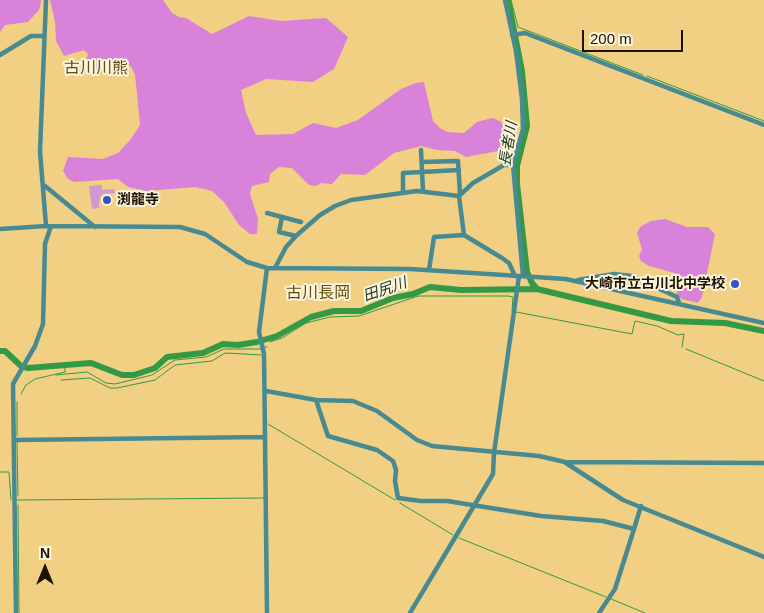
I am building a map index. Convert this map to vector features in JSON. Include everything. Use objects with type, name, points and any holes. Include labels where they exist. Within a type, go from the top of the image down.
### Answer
[{"type":"street","points":[[16,613],[12,391],[20,369],[35,346],[43,324],[45,240],[49,226],[40,151],[43,36],[46,0]]},
{"type":"street","points":[[410,613],[493,474],[494,454],[518,285],[523,276],[514,165],[523,125],[520,79],[514,35],[504,0]]},
{"type":"street","points":[[514,35],[525,33],[764,124]]},
{"type":"street","points":[[0,55],[31,36],[43,36]]},
{"type":"street","points":[[421,150],[423,191]]},
{"type":"street","points":[[422,162],[456,161],[459,163],[464,235]]},
{"type":"street","points":[[276,268],[286,246],[314,220],[336,206],[351,200],[423,191],[460,195],[473,183],[504,165],[514,165]]},
{"type":"street","points":[[403,193],[402,173],[459,170]]},
{"type":"street","points":[[45,186],[95,227]]},
{"type":"street","points":[[267,214],[301,222]]},
{"type":"street","points":[[282,217],[279,232],[296,236]]},
{"type":"street","points":[[0,229],[49,226],[180,227],[193,230],[218,241],[247,262],[267,268],[429,270],[576,280],[764,323]]},
{"type":"street","points":[[429,270],[434,237],[464,235],[502,258],[523,276]]},
{"type":"street","points":[[266,613],[266,390],[259,316],[267,268]]},
{"type":"street","points":[[576,280],[614,274],[631,276],[677,297],[679,303]]},
{"type":"street","points":[[266,390],[316,400],[346,400],[360,403],[377,410],[421,442],[494,454],[538,456],[565,462],[764,463]]},
{"type":"street","points":[[316,400],[328,436],[377,450],[393,461],[396,470],[395,481],[398,498],[475,505],[541,516],[603,520],[634,529]]},
{"type":"street","points":[[14,440],[265,437]]},
{"type":"street","points":[[565,462],[593,478],[613,494],[764,557]]},
{"type":"street","points":[[599,613],[615,589],[641,506]]},
{"type":"shaded area","points":[[0,0],[41,1],[39,10],[28,22],[5,25],[0,32]]},
{"type":"shaded area","points":[[50,0],[163,0],[172,13],[186,18],[212,34],[249,16],[281,21],[326,18],[348,37],[334,69],[313,82],[266,79],[241,90],[246,113],[256,135],[293,134],[313,123],[336,128],[358,120],[401,89],[424,82],[433,121],[440,128],[447,132],[464,133],[477,122],[492,118],[500,121],[504,127],[506,139],[504,148],[498,151],[466,157],[455,151],[437,150],[421,146],[394,153],[365,175],[341,174],[332,184],[321,183],[316,186],[309,185],[292,168],[279,167],[270,174],[269,182],[252,186],[250,194],[258,219],[257,234],[250,234],[239,225],[224,202],[212,191],[195,187],[146,191],[128,187],[118,179],[74,182],[68,179],[63,171],[68,157],[103,159],[118,153],[131,139],[140,125],[135,75],[131,66],[124,64],[96,76],[88,73],[85,65],[88,54],[84,50],[64,56],[56,41],[55,22]]},
{"type":"shaded area","points":[[102,185],[102,190],[114,189],[115,193],[103,194],[100,197],[99,208],[92,209],[89,186]]},
{"type":"shaded area","points":[[665,219],[687,227],[708,227],[715,234],[702,297],[698,303],[682,299],[676,295],[681,280],[678,274],[649,266],[641,261],[639,256],[642,249],[637,233],[640,227],[651,221]]},
{"type":"waterway","name":"長者川","points":[[508,0],[522,71],[527,126],[517,166],[517,184],[527,272],[537,289]]},
{"type":"waterway","points":[[511,0],[518,27],[643,75]]},
{"type":"waterway","points":[[647,76],[764,121]]},
{"type":"waterway","name":"田尻川","points":[[0,351],[5,351],[21,366],[28,368],[91,363],[122,375],[134,375],[155,368],[167,357],[203,353],[223,344],[238,345],[257,342],[277,336],[311,317],[334,311],[361,311],[393,298],[413,294],[430,287],[461,290],[537,289],[671,321],[725,323],[764,331]]},
{"type":"waterway","points":[[270,342],[282,338],[306,323],[330,317],[359,316],[418,296],[508,296],[513,297],[512,311]]},
{"type":"waterway","points":[[516,312],[632,334],[635,321],[657,326],[678,335],[684,334],[682,347]]},
{"type":"waterway","points":[[56,375],[87,372],[106,383],[115,384],[152,375],[175,360],[206,357],[224,349],[261,349]]},
{"type":"waterway","points":[[686,349],[764,381]]},
{"type":"waterway","points":[[61,380],[90,378],[110,388],[117,388],[155,380],[175,365],[212,361],[225,353],[261,355]]},
{"type":"waterway","points":[[21,394],[26,385],[35,379],[65,372],[65,364]]},
{"type":"waterway","points":[[17,402],[17,436]]},
{"type":"waterway","points":[[268,424],[395,500]]},
{"type":"waterway","points":[[17,442],[18,496]]},
{"type":"waterway","points":[[0,472],[9,472],[11,500]]},
{"type":"waterway","points":[[17,500],[264,498]]},
{"type":"waterway","points":[[400,503],[453,535]]},
{"type":"waterway","points":[[18,505],[19,613]]},
{"type":"waterway","points":[[459,538],[606,597]]},
{"type":"waterway","points":[[611,599],[645,613]]},
{"type":"place","name":"渕龍寺","points":[[107,200]]},
{"type":"place","name":"大崎市立古川北中学校","points":[[735,284]]},
{"type":"district","name":"古川川熊","points":[[96,69]]},
{"type":"district","name":"古川長岡","points":[[318,294]]}]
